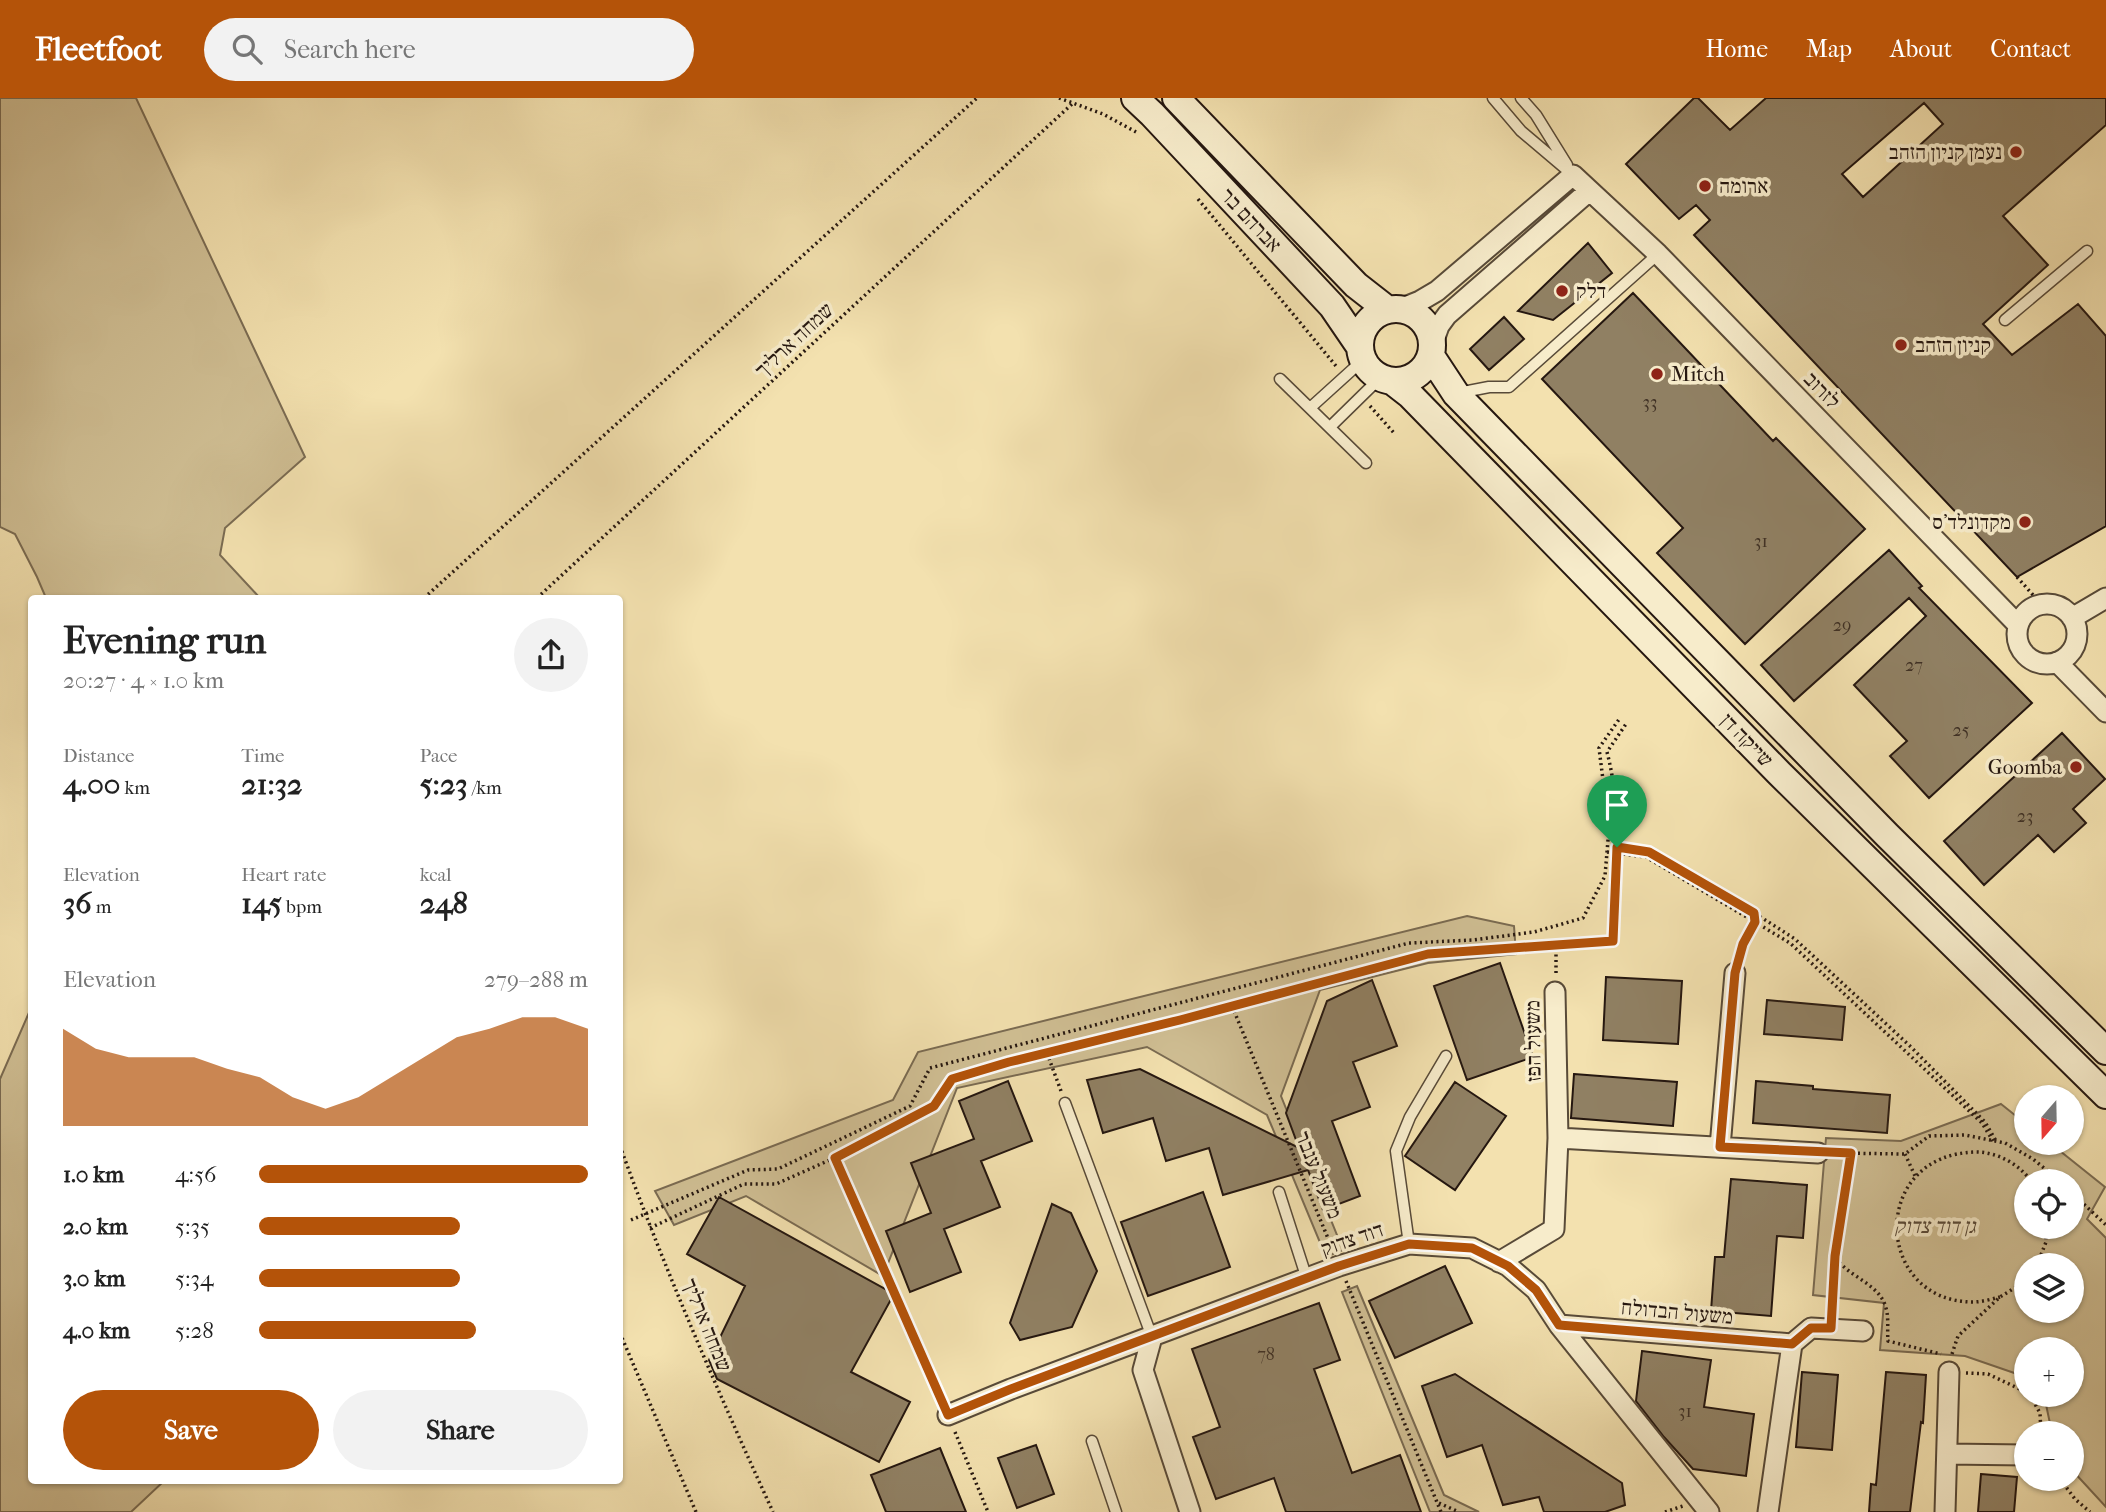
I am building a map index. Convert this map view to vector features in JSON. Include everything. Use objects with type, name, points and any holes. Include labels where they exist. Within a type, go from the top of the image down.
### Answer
[{"type":"street","name":"אברהם בר","points":[[1135,98],[1332,306],[1374,367]]},
{"type":"street","name":"אברהם בר","points":[[1176,98],[1356,285],[1394,310]]},
{"type":"street","points":[[1573,175],[1437,291],[1420,301],[1376,315],[1367,323],[1361,335],[1374,367],[1405,381],[1416,376],[1426,367],[1439,326],[1447,315],[1589,191]]},
{"type":"street","name":"לזרוב","points":[[1573,175],[1658,254],[2018,625]]},
{"type":"street","points":[[1394,310],[1412,313],[1423,321],[1430,331],[1432,350]]},
{"type":"street","name":"שייקה דן","points":[[1432,350],[1456,394],[1887,835],[2106,1051]]},
{"type":"street","name":"שייקה דן","points":[[1374,367],[1410,395],[1779,773],[2106,1095]]},
{"type":"street","points":[[2072,618],[2106,598]]},
{"type":"street","points":[[2042,605],[2059,606],[2075,624],[2076,641],[2067,657],[2057,662],[2038,663],[2024,654],[2018,644],[2018,625],[2028,610],[2042,605]]},
{"type":"street","points":[[2057,662],[2106,712]]},
{"type":"street","points":[[1720,1147],[1735,973]]},
{"type":"street","name":"משעול הפז","points":[[1499,1262],[1553,1229],[1558,1138],[1555,992]]},
{"type":"street","points":[[1558,1138],[1818,1153]]},
{"type":"street","name":"דוד צדוק","points":[[948,1415],[1339,1266],[1409,1244],[1472,1248],[1508,1266],[1536,1290],[1559,1325],[1709,1512]]},
{"type":"street","name":"משעול הבדולח","points":[[1559,1325],[1792,1344]]},
{"type":"street","points":[[1768,1512],[1792,1344],[1811,1328],[1863,1331]]},
{"type":"street","points":[[1152,1337],[1143,1370],[1190,1512]]},
{"type":"street","points":[[1945,1512],[1949,1372]]},
{"type":"street","points":[[1948,1454],[2014,1455]]},
{"type":"lane","points":[[1493,98],[1521,131],[1573,175]]},
{"type":"lane","points":[[1521,98],[1536,115],[1573,175]]},
{"type":"lane","points":[[2005,320],[2087,251]]},
{"type":"lane","points":[[1456,394],[1489,387],[1509,387],[1658,254]]},
{"type":"lane","points":[[1310,408],[1374,367]]},
{"type":"lane","points":[[1330,427],[1374,367]]},
{"type":"lane","points":[[1280,379],[1366,463]]},
{"type":"lane","points":[[1409,1244],[1396,1151],[1410,1117],[1446,1056]]},
{"type":"lane","points":[[1065,1103],[1152,1337]]},
{"type":"lane","points":[[1279,1192],[1307,1279]]},
{"type":"lane","points":[[1092,1441],[1116,1512]]},
{"type":"path","points":[[427,595],[977,98]]},
{"type":"path","points":[[1059,98],[1103,114],[1137,132]]},
{"type":"path","name":"שמחה ארליך","points":[[540,595],[1072,104]]},
{"type":"path","points":[[1190,189],[1333,361]]},
{"type":"path","points":[[2017,577],[2042,605]]},
{"type":"path","points":[[631,1220],[748,1170],[778,1169],[910,1106],[930,1068],[1409,943],[1473,940],[1534,932],[1583,918],[1605,876],[1609,828],[1599,748],[1619,718]]},
{"type":"path","points":[[650,1228],[744,1184],[776,1184],[835,1158],[934,1106],[952,1079],[1428,954],[1613,941],[1619,827],[1614,781],[1607,752],[1626,724]]},
{"type":"path","points":[[1617,847],[1649,852],[1795,939],[1985,1122],[1995,1141]]},
{"type":"path","points":[[1607,852],[1646,857],[1790,943],[1982,1123],[1995,1141]]},
{"type":"path","points":[[1735,973],[1743,944],[1755,922],[1754,913]]},
{"type":"path","name":"משעול הפז","points":[[1555,992],[1556,944]]},
{"type":"path","name":"משעול ענבר","points":[[1232,1006],[1441,1512]]},
{"type":"path","points":[[1046,1053],[1065,1103]]},
{"type":"path","points":[[1818,1153],[1905,1154],[1929,1136],[1965,1135],[2005,1143],[2045,1169]]},
{"type":"path","points":[[2000,1297],[1975,1302],[1950,1299],[1927,1288],[1909,1270],[1898,1247],[1896,1222],[1901,1197],[1915,1176],[1934,1161],[1958,1152],[1982,1152],[2006,1159],[2019,1169]]},
{"type":"path","points":[[1831,1328],[1835,1256],[1851,1153]]},
{"type":"path","name":"שמחה ארליך","points":[[623,1154],[650,1228],[715,1385],[773,1512]]},
{"type":"path","points":[[1905,1154],[1915,1176]]},
{"type":"path","points":[[835,1158],[988,1512]]},
{"type":"path","points":[[2084,1204],[2106,1225]]},
{"type":"path","points":[[1835,1256],[1843,1268],[1880,1293],[1887,1309],[1888,1341],[1951,1357],[1958,1336],[2000,1297],[2014,1288]]},
{"type":"path","points":[[623,1340],[696,1512]]},
{"type":"path","points":[[1949,1372],[1988,1374],[2014,1387]]},
{"type":"path","points":[[2069,1491],[2090,1512]]},
{"type":"path","points":[[1437,1502],[1459,1512]]},
{"type":"green space","points":[[0,98],[136,98],[305,457],[225,528],[220,555],[257,595],[45,595],[15,534],[0,527]]},
{"type":"green space","points":[[1467,916],[1514,926],[1516,954],[1428,963],[1320,990],[1281,1096],[1343,1250],[1326,1257],[1267,1115],[1147,1047],[957,1088],[883,1276],[746,1196],[674,1225],[655,1191],[893,1100],[918,1052]]},
{"type":"green space","points":[[28,1015],[28,1484],[161,1484],[131,1512],[0,1512],[0,1079]]},
{"type":"green space","name":"גן דוד צדוק","points":[[2001,1104],[2014,1114],[2014,1155],[2065,1155],[2082,1169],[2014,1169],[2014,1239],[2084,1239],[2084,1170],[2105,1187],[2087,1219],[2106,1238],[2106,1507],[2084,1483],[2084,1421],[2049,1421],[2047,1407],[2084,1407],[2084,1337],[2014,1337],[2014,1373],[1965,1356],[1880,1350],[1884,1303],[1813,1295],[1826,1138],[1901,1141]]},
{"type":"green space","points":[[1357,1286],[1444,1495],[1479,1512],[1430,1512],[1342,1292]]},
{"type":"building","name":"קניון הזהב","points":[[1694,98],[1698,98],[1730,130],[1766,98],[2106,98],[2106,125],[2003,216],[2048,265],[1983,324],[2012,355],[2078,304],[2106,336],[2106,526],[2017,577],[1694,235],[1710,220],[1696,205],[1679,219],[1626,164]],"holes":[[[1924,103],[1943,124],[1863,197],[1842,174]]]},
{"type":"building","points":[[1588,243],[1612,273],[1553,320],[1518,311]]},
{"type":"building","points":[[1633,293],[1773,441],[1776,438],[1865,529],[1745,644],[1657,553],[1683,528],[1542,379]]},
{"type":"building","points":[[1504,317],[1524,339],[1489,370],[1470,349]]},
{"type":"building","points":[[1889,550],[1922,586],[1919,588],[2032,703],[1929,798],[1890,756],[1907,741],[1854,685],[1926,616],[1909,598],[1794,701],[1761,665]]},
{"type":"building","points":[[2062,733],[2105,779],[2073,809],[2086,823],[2054,852],[2038,835],[1984,885],[1944,841]]},
{"type":"building","points":[[1500,963],[1533,1057],[1467,1080],[1434,986]]},
{"type":"building","points":[[1606,977],[1682,981],[1678,1044],[1603,1040]]},
{"type":"building","points":[[1372,980],[1397,1046],[1353,1062],[1370,1107],[1332,1121],[1360,1196],[1323,1210],[1308,1170],[1223,1195],[1209,1148],[1166,1161],[1153,1118],[1103,1133],[1087,1080],[1140,1069],[1299,1148],[1286,1113],[1327,1001]]},
{"type":"building","points":[[1767,1000],[1845,1007],[1842,1040],[1764,1034]]},
{"type":"building","points":[[1574,1074],[1677,1082],[1673,1126],[1571,1118]]},
{"type":"building","points":[[1008,1081],[1032,1141],[981,1161],[1000,1207],[944,1229],[961,1272],[910,1292],[886,1231],[931,1213],[911,1163],[974,1139],[959,1101]]},
{"type":"building","points":[[1756,1081],[1890,1095],[1887,1133],[1753,1123]]},
{"type":"building","points":[[1455,1082],[1506,1116],[1455,1190],[1405,1156]]},
{"type":"building","points":[[1731,1179],[1807,1185],[1803,1238],[1777,1236],[1771,1316],[1711,1311],[1715,1257],[1724,1257]]},
{"type":"building","points":[[1203,1192],[1230,1267],[1148,1296],[1121,1222]]},
{"type":"building","points":[[719,1197],[894,1294],[851,1372],[910,1402],[879,1462],[717,1379],[709,1360],[745,1286],[687,1254]]},
{"type":"building","points":[[1052,1204],[1071,1213],[1097,1271],[1072,1327],[1020,1340],[1010,1323]]},
{"type":"building","points":[[1445,1266],[1472,1323],[1395,1358],[1369,1301]]},
{"type":"building","points":[[1319,1303],[1340,1360],[1314,1369],[1352,1473],[1400,1455],[1421,1512],[1286,1512],[1274,1478],[1216,1499],[1193,1437],[1220,1427],[1192,1349]]},
{"type":"building","points":[[1642,1351],[1711,1360],[1704,1407],[1754,1414],[1746,1476],[1693,1469],[1664,1437],[1636,1401]]},
{"type":"building","points":[[1802,1372],[1838,1375],[1832,1450],[1796,1447]]},
{"type":"building","points":[[1886,1372],[1926,1375],[1923,1423],[1921,1422],[1910,1512],[1869,1512],[1871,1484],[1876,1485]]},
{"type":"building","points":[[1455,1374],[1622,1483],[1625,1505],[1605,1512],[1544,1512],[1539,1497],[1503,1505],[1482,1445],[1447,1457],[1422,1386]]},
{"type":"building","points":[[1036,1445],[1054,1494],[1017,1508],[998,1458]]},
{"type":"building","points":[[940,1448],[966,1512],[886,1512],[871,1475]]},
{"type":"building","points":[[1981,1474],[2014,1477],[2014,1512],[1978,1512]]},
{"type":"place","name":"נעמן קניון הזהב","points":[[2016,152]]},
{"type":"place","name":"ארומה","points":[[1705,186]]},
{"type":"place","name":"דלק","points":[[1562,291]]},
{"type":"place","name":"קניון הזהב","points":[[1901,345]]},
{"type":"place","name":"Mitch","points":[[1657,374]]},
{"type":"place","name":"מקדונלד'ס","points":[[2025,522]]},
{"type":"place","name":"Goomba","points":[[2076,767]]},
{"type":"route","points":[[1617,847],[1649,852],[1754,913],[1755,922],[1743,944],[1735,973],[1720,1147],[1851,1153],[1835,1256],[1831,1328],[1811,1328],[1792,1344],[1559,1325],[1536,1290],[1508,1266],[1472,1248],[1409,1244],[1339,1266],[948,1415],[835,1158],[934,1106],[952,1079],[1009,1062],[1428,954],[1613,941],[1617,847]]}]
